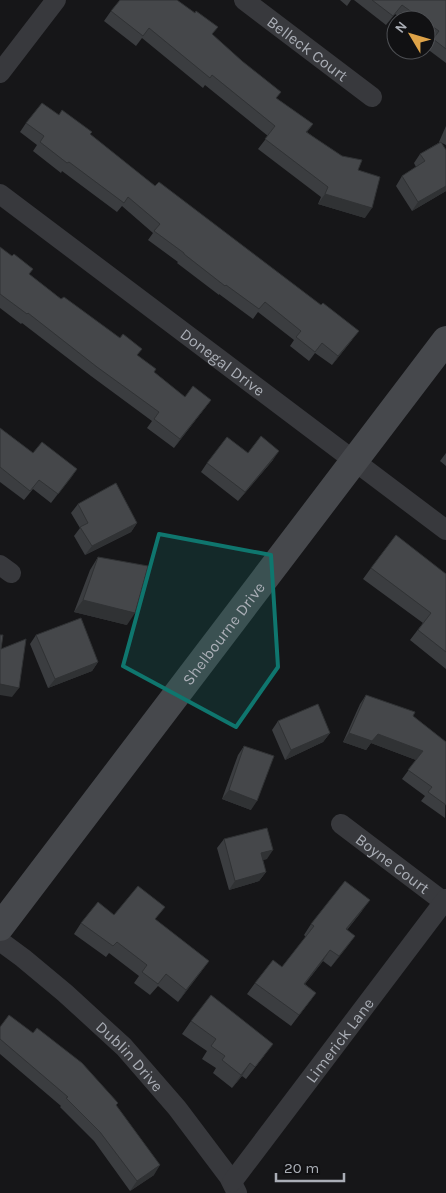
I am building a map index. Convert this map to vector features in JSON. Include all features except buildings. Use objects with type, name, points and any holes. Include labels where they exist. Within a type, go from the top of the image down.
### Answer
[{"type":"main road","name":"Shelbourne Drive","points":[[0,927],[446,340]]},
{"type":"street","points":[[0,73],[56,0]]},
{"type":"street","name":"Belleck Court","points":[[244,0],[372,97]]},
{"type":"street","name":"Donegal Drive","points":[[0,194],[446,530]]},
{"type":"street","name":"Boyne Court","points":[[341,824],[445,901]]},
{"type":"street","name":"Limerick Lane","points":[[235,1188],[445,901]]},
{"type":"street","name":"Dublin Drive","points":[[0,941],[64,993],[124,1047],[177,1108],[235,1188]]},
{"type":"highlighted area","points":[[159,534],[271,555],[278,667],[236,727],[123,666]]}]
